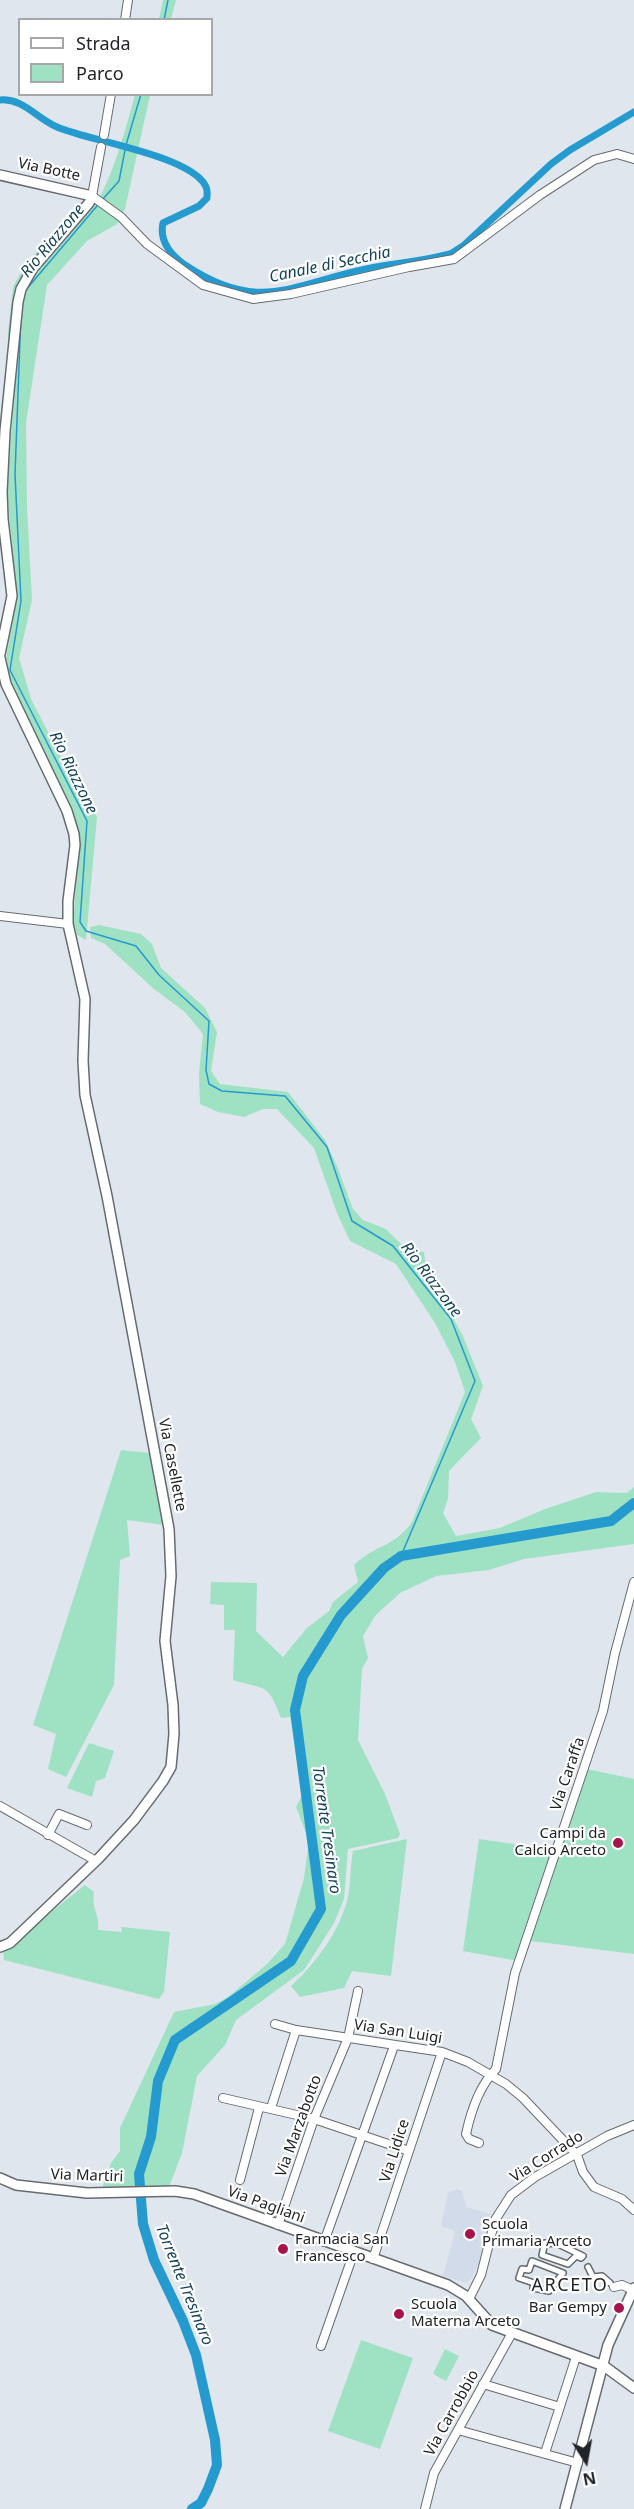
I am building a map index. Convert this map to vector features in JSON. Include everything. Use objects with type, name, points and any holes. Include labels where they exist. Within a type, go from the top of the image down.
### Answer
[{"type":"street","points":[[125,18],[128,0]]},
{"type":"street","points":[[104,135],[111,96]]},
{"type":"street","points":[[0,656],[12,596],[2,535],[2,492],[14,332],[20,295],[25,281],[37,262],[95,197],[101,147]]},
{"type":"street","points":[[95,197],[121,217],[147,244],[203,285],[253,299],[291,294],[454,259],[540,195],[594,160],[617,154],[634,159]]},
{"type":"street","name":"Via Botte","points":[[0,175],[95,197]]},
{"type":"street","name":"Via Casellette","points":[[0,656],[6,684],[67,811],[74,834],[68,924],[85,999],[83,1060],[85,1095],[107,1196],[169,1529],[171,1576],[165,1641],[174,1734],[171,1767],[164,1781],[134,1820],[96,1861],[10,1943],[0,1947]]},
{"type":"street","points":[[0,916],[68,924]]},
{"type":"street","name":"Via Caraffa","points":[[479,2143],[469,2139],[466,2134],[472,2109],[490,2075],[496,2069],[515,1973],[603,1711],[615,1653],[634,1582]]},
{"type":"street","points":[[0,1806],[96,1861]]},
{"type":"street","points":[[48,1835],[59,1814],[87,1825]]},
{"type":"street","name":"Via Marzabotto","points":[[278,2225],[314,2119],[348,2038],[358,1991]]},
{"type":"street","name":"Via San Luigi","points":[[275,2024],[296,2030],[442,2052],[468,2062],[523,2098],[576,2155],[583,2172],[594,2187],[622,2199],[634,2210]]},
{"type":"street","points":[[271,2108],[296,2030]]},
{"type":"street","points":[[324,2242],[394,2046]]},
{"type":"street","name":"Via Lidice","points":[[373,2259],[442,2052]]},
{"type":"street","points":[[223,2098],[314,2119],[410,2151]]},
{"type":"street","points":[[240,2180],[259,2108]]},
{"type":"street","name":"Via Corrado","points":[[469,2299],[481,2275],[495,2220],[511,2195],[535,2177],[607,2136],[634,2125]]},
{"type":"street","name":"Via Martiri","points":[[0,2178],[16,2185],[99,2193],[175,2191]]},
{"type":"street","name":"Via Pagliani","points":[[175,2191],[194,2194],[448,2285],[469,2299],[486,2320],[512,2333],[604,2366],[634,2388]]},
{"type":"street","points":[[545,2243],[558,2244],[583,2256],[581,2259],[576,2256],[568,2264],[548,2257],[541,2254],[545,2243]]},
{"type":"street","points":[[321,2346],[354,2252]]},
{"type":"street","points":[[545,2266],[548,2257]]},
{"type":"street","points":[[532,2261],[545,2266],[563,2273],[549,2291],[533,2288],[534,2283],[519,2278],[522,2269],[529,2270],[532,2261]]},
{"type":"street","points":[[565,2509],[614,2331],[634,2289],[612,2285],[602,2276],[593,2277],[588,2267]]},
{"type":"street","name":"Via Carrobbio","points":[[425,2509],[434,2473],[512,2333]]},
{"type":"street","points":[[545,2453],[576,2357]]},
{"type":"street","points":[[483,2384],[560,2406]]},
{"type":"street","points":[[458,2430],[578,2463]]},
{"type":"shaded area","name":"Scuola Primaria Arceto","points":[[457,2189],[462,2191],[466,2207],[490,2214],[480,2259],[473,2276],[467,2283],[443,2276],[455,2231],[441,2226],[448,2193]]},
{"type":"green space","points":[[163,0],[176,0],[171,18],[159,18]]},
{"type":"green space","points":[[135,96],[150,96],[125,209],[117,224],[87,241],[47,285],[26,423],[27,508],[32,600],[19,658],[31,699],[63,761],[97,817],[86,940],[74,933],[77,828],[8,677],[5,663],[17,599],[7,492],[13,409],[8,332],[13,287],[25,265],[74,211],[88,210],[95,204],[110,176]]},
{"type":"green space","points":[[99,925],[141,934],[152,944],[161,968],[205,1008],[217,1032],[211,1071],[220,1084],[288,1092],[325,1140],[353,1209],[363,1220],[386,1229],[407,1250],[424,1252],[426,1270],[462,1334],[483,1386],[471,1419],[481,1438],[449,1471],[448,1499],[443,1513],[456,1536],[500,1528],[545,1509],[596,1492],[627,1493],[634,1487],[634,1544],[524,1559],[489,1570],[436,1576],[400,1593],[375,1616],[363,1636],[368,1658],[362,1669],[358,1740],[385,1794],[400,1834],[398,1838],[348,1849],[344,1899],[334,1923],[304,1970],[236,2020],[225,2045],[197,2076],[182,2153],[169,2187],[102,2188],[111,2163],[120,2151],[120,2128],[174,2012],[215,2004],[228,1997],[267,1964],[285,1944],[304,1878],[309,1841],[296,1807],[302,1795],[290,1717],[281,1718],[273,1699],[265,1690],[233,1680],[235,1630],[224,1630],[224,1605],[210,1604],[211,1582],[257,1583],[256,1631],[283,1657],[307,1628],[329,1611],[333,1602],[358,1582],[354,1565],[369,1553],[399,1536],[412,1522],[465,1392],[455,1362],[435,1323],[396,1264],[350,1241],[337,1213],[314,1148],[277,1109],[263,1109],[244,1117],[218,1112],[200,1104],[199,1073],[203,1034],[185,1012],[154,989],[105,944],[91,938],[90,927]]},
{"type":"green space","points":[[121,1450],[150,1453],[164,1525],[127,1520],[130,1556],[120,1560],[114,1685],[66,1777],[48,1769],[56,1734],[33,1725]]},
{"type":"green space","points":[[89,1743],[114,1751],[105,1778],[96,1781],[92,1797],[67,1788]]},
{"type":"green space","points":[[587,1769],[634,1779],[634,1954],[531,1941],[523,1962],[463,1951],[479,1839],[555,1850]]},
{"type":"green space","points":[[407,1839],[391,1976],[352,1971],[344,1988],[300,1997],[291,1986],[318,1957],[339,1922],[348,1897],[353,1851]]},
{"type":"green space","points":[[85,1885],[94,1892],[98,1930],[122,1932],[121,1927],[170,1932],[164,1992],[159,1999],[4,1960],[3,1950]]},
{"type":"green space","points":[[361,2340],[413,2358],[380,2449],[328,2431]]},
{"type":"green space","points":[[445,2349],[459,2356],[446,2381],[433,2374]]},
{"type":"waterway","name":"Rio Riazzone","points":[[164,18],[168,0]]},
{"type":"waterway","name":"Rio Riazzone","points":[[126,145],[140,96]]},
{"type":"waterway","name":"Canale di Secchia","points":[[0,100],[23,105],[57,127],[159,157],[195,174],[206,187],[207,198],[199,206],[163,223],[162,230],[167,247],[185,265],[211,280],[234,289],[255,292],[295,288],[366,269],[452,253],[463,246],[551,164],[634,112]]},
{"type":"waterway","name":"Rio Riazzone","points":[[102,200],[119,181],[125,150]]},
{"type":"waterway","name":"Rio Riazzone","points":[[25,291],[97,206]]},
{"type":"waterway","name":"Rio Riazzone","points":[[21,313],[15,474],[21,601],[10,670],[87,821],[80,922],[86,931],[136,946],[159,975],[209,1021],[206,1070],[209,1084],[222,1091],[285,1096],[327,1147],[352,1221],[393,1246],[451,1319],[475,1381],[401,1556]]},
{"type":"waterway","name":"Torrente Tresinaro","points":[[192,2509],[201,2503],[217,2465],[215,2440],[196,2355],[183,2321],[154,2260],[143,2224],[139,2174],[151,2137],[158,2081],[175,2040],[291,1961],[321,1909],[295,1710],[303,1676],[341,1615],[384,1568],[401,1556],[611,1521],[634,1503]]},
{"type":"place","name":"Campi da Calcio Arceto","points":[[618,1843]]},
{"type":"place","name":"Scuola Primaria Arceto","points":[[470,2234]]},
{"type":"place","name":"Farmacia San Francesco","points":[[283,2249]]},
{"type":"place","name":"Bar Gempy","points":[[619,2308]]},
{"type":"place","name":"Scuola Materna Arceto","points":[[399,2314]]},
{"type":"district","name":"ARCETO","points":[[570,2286]]}]
